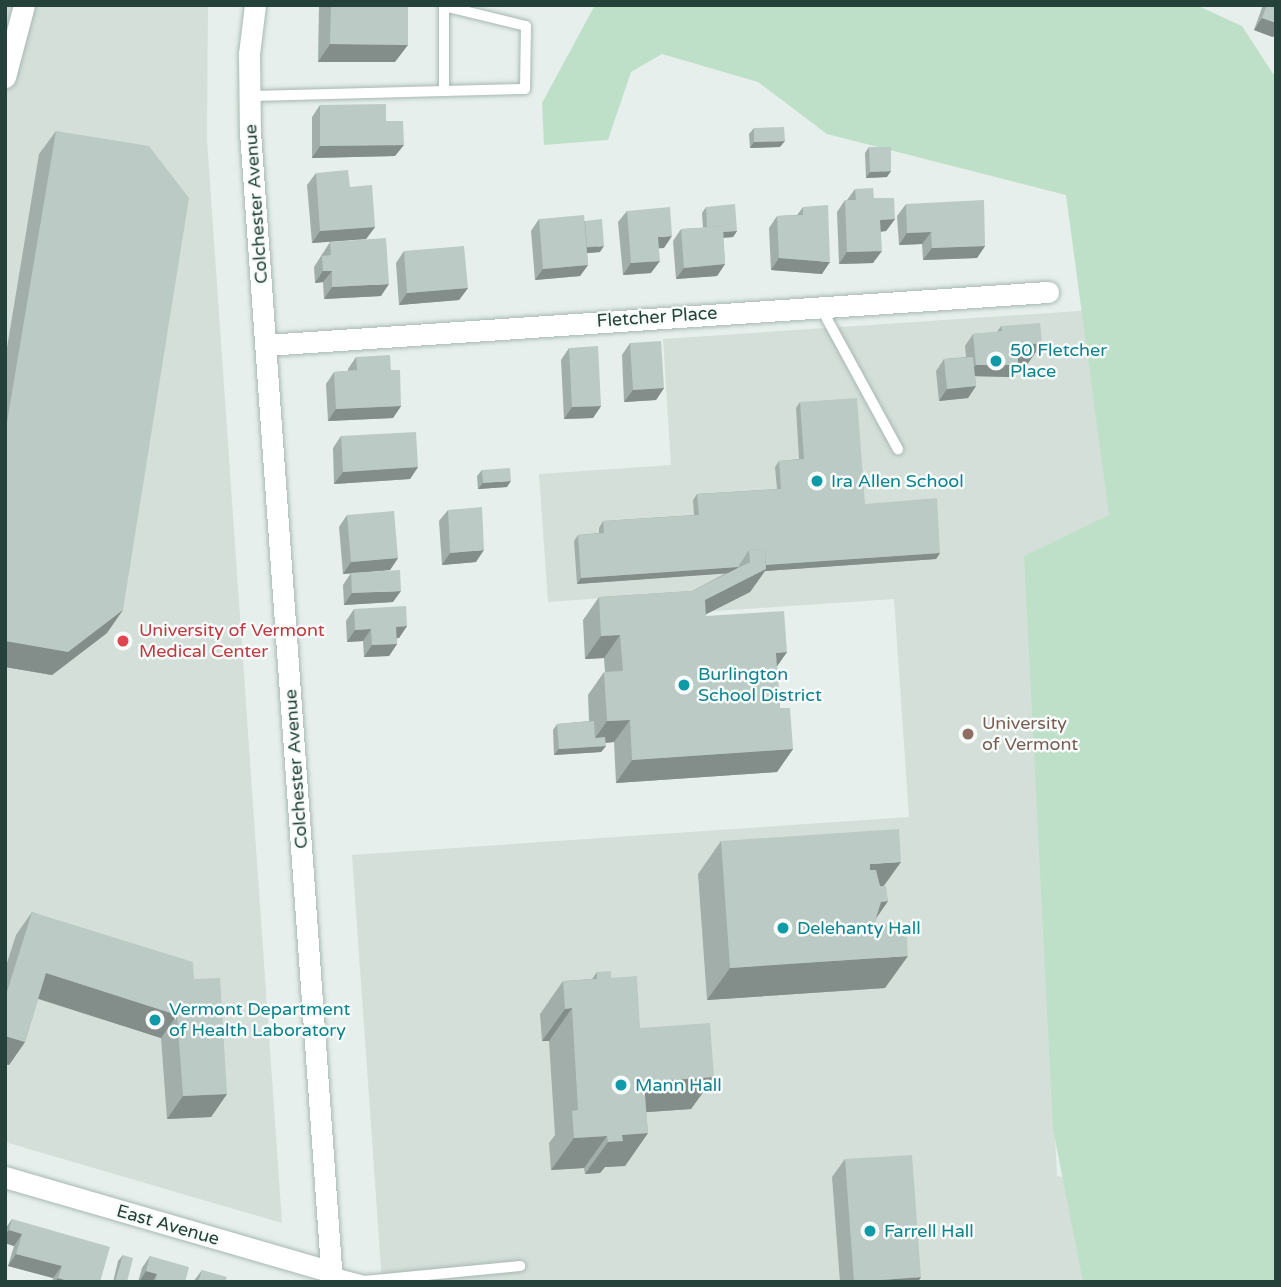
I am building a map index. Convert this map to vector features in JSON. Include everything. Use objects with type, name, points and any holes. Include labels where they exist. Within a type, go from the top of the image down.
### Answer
[{"type":"main road","points":[[5,77],[12,30],[24,5]]},
{"type":"main road","name":"Colchester Avenue","points":[[255,5],[249,96],[331,1277]]},
{"type":"main road","name":"Fletcher Place","points":[[266,345],[820,305],[1048,292]]},
{"type":"main road","name":"East Avenue","points":[[5,1177],[331,1277]]},
{"type":"lane","points":[[249,96],[525,89],[526,26],[444,6],[444,91]]},
{"type":"lane","points":[[820,305],[898,449]]},
{"type":"lane","points":[[331,1277],[364,1281],[520,1266]]},
{"type":"shaded area","name":"University of Vermont Medical Center","points":[[5,5],[208,5],[207,140],[282,1223],[5,1142]]},
{"type":"shaded area","name":"University of Vermont","points":[[1182,304],[1132,585],[1029,652],[1057,1176],[1276,1221],[1276,1282],[382,1282],[352,855],[909,817],[894,599],[702,612],[700,591],[548,602],[539,474],[671,465],[663,339]]},
{"type":"green space","points":[[595,5],[1196,5],[1242,26],[1276,78],[1276,1282],[1083,1282],[1053,1129],[1024,556],[1109,515],[1066,195],[827,134],[758,82],[662,54],[631,72],[608,140],[544,145],[542,103]]},
{"type":"building","points":[[331,5],[408,5],[408,45],[330,44]]},
{"type":"building","points":[[1267,5],[1276,5],[1276,23],[1262,18]]},
{"type":"building","points":[[386,104],[386,121],[403,121],[404,145],[320,146],[320,105]]},
{"type":"building","points":[[784,127],[785,141],[754,142],[754,128]]},
{"type":"building","points":[[56,131],[149,146],[189,198],[123,610],[68,652],[5,641],[5,434]]},
{"type":"building","points":[[869,147],[891,147],[891,171],[870,172]]},
{"type":"building","points":[[348,170],[350,187],[372,185],[375,227],[320,231],[316,173]]},
{"type":"building","points":[[873,188],[874,198],[894,198],[895,219],[880,220],[882,251],[847,252],[845,200],[856,200],[855,189]]},
{"type":"building","points":[[984,200],[985,246],[932,248],[931,232],[907,233],[906,204]]},
{"type":"building","points":[[735,204],[737,231],[723,232],[723,226],[707,227],[706,207]]},
{"type":"building","points":[[828,205],[830,262],[779,258],[777,216],[803,215],[803,207]]},
{"type":"building","points":[[670,207],[672,236],[658,237],[660,261],[631,263],[627,211]]},
{"type":"building","points":[[584,215],[588,265],[543,269],[539,219]]},
{"type":"building","points":[[602,219],[604,246],[587,247],[585,221]]},
{"type":"building","points":[[723,226],[725,264],[684,268],[681,229]]},
{"type":"building","points":[[386,238],[389,284],[332,287],[332,271],[323,271],[322,256],[331,255],[330,242]]},
{"type":"building","points":[[464,246],[468,288],[407,293],[404,251]]},
{"type":"building","name":"50 Fletcher Place","points":[[1040,323],[1042,343],[1033,344],[1034,354],[1018,355],[1018,365],[976,365],[973,334],[1002,331],[1001,326]]},
{"type":"building","points":[[661,341],[664,388],[633,390],[630,343]]},
{"type":"building","points":[[598,346],[601,406],[572,407],[569,348]]},
{"type":"building","points":[[390,355],[391,370],[400,370],[401,406],[336,409],[334,372],[357,370],[356,357]]},
{"type":"building","points":[[973,357],[976,386],[947,389],[944,359]]},
{"type":"building","name":"Ira Allen School","points":[[857,398],[865,504],[937,498],[940,553],[766,565],[765,549],[749,550],[738,567],[581,578],[578,535],[604,533],[603,521],[699,515],[697,494],[781,489],[779,461],[804,459],[800,402]]},
{"type":"building","points":[[416,432],[418,467],[343,472],[341,436]]},
{"type":"building","points":[[510,468],[511,481],[483,483],[482,470]]},
{"type":"building","points":[[482,507],[484,550],[450,553],[448,510]]},
{"type":"building","points":[[394,511],[398,558],[351,562],[347,515]]},
{"type":"building","name":"Burlington School District","points":[[765,549],[766,569],[705,600],[706,616],[784,611],[787,652],[776,653],[780,708],[790,708],[793,749],[632,760],[630,720],[607,721],[604,672],[623,671],[620,635],[601,636],[599,597],[692,591],[750,562],[749,550]]},
{"type":"building","points":[[400,570],[401,591],[352,593],[351,573]]},
{"type":"building","points":[[406,606],[407,626],[396,627],[397,644],[372,645],[371,629],[355,630],[354,609]]},
{"type":"building","points":[[594,721],[595,738],[605,737],[606,746],[559,749],[557,724]]},
{"type":"building","name":"Delehanty Hall","points":[[899,829],[901,862],[870,864],[870,870],[876,870],[880,886],[886,886],[888,901],[881,902],[874,925],[906,923],[908,956],[730,968],[721,841]]},
{"type":"building","points":[[32,912],[193,962],[194,979],[220,978],[227,1094],[183,1096],[177,1015],[46,973],[25,1042],[5,1036],[5,998]]},
{"type":"building","points":[[611,971],[611,978],[637,976],[640,1028],[710,1023],[714,1077],[644,1082],[648,1133],[622,1135],[623,1141],[608,1142],[607,1136],[574,1138],[572,1111],[578,1110],[572,1008],[565,1009],[563,981],[597,979],[597,972]]},
{"type":"building","name":"Farrell Hall","points":[[912,1155],[921,1277],[854,1282],[845,1159]]},
{"type":"building","points":[[12,1219],[110,1247],[100,1282],[72,1282],[58,1278],[62,1266],[16,1254],[22,1234],[9,1230]]},
{"type":"building","points":[[123,1255],[133,1258],[127,1282],[115,1282]]},
{"type":"building","points":[[150,1256],[189,1267],[185,1282],[155,1282],[157,1274],[146,1271]]},
{"type":"building","points":[[202,1270],[227,1277],[225,1282],[198,1282]]},
{"type":"place","name":"50 Fletcher Place","points":[[996,361]]},
{"type":"place","name":"Ira Allen School","points":[[817,481]]},
{"type":"place","name":"University of Vermont Medical Center","points":[[123,641]]},
{"type":"place","name":"Burlington School District","points":[[684,685]]},
{"type":"place","name":"University of Vermont","points":[[968,734]]},
{"type":"place","name":"Delehanty Hall","points":[[783,928]]},
{"type":"place","name":"Vermont Department of Health Laboratory","points":[[155,1020]]},
{"type":"place","name":"Mann Hall","points":[[621,1085]]},
{"type":"place","name":"Farrell Hall","points":[[870,1231]]}]
